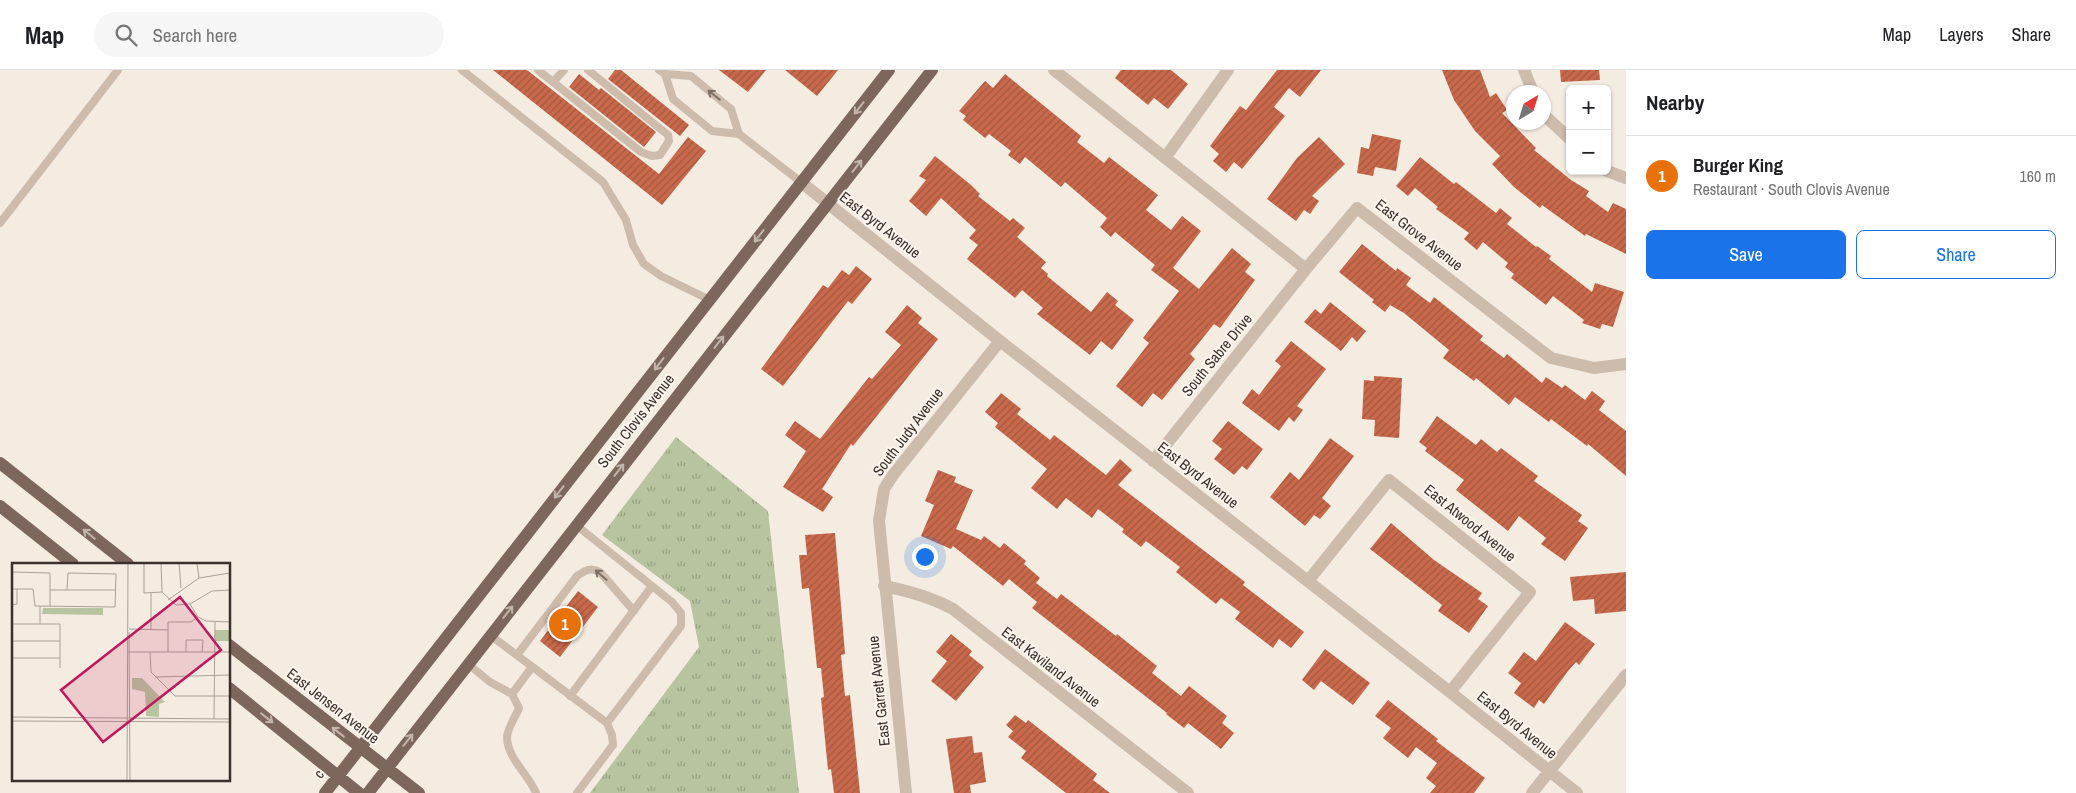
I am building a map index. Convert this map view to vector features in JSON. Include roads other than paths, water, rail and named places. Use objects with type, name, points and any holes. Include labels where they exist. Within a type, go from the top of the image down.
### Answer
[{"type":"main road","name":"South Clovis Avenue","points":[[338,776],[890,70]]},
{"type":"main road","name":"South Clovis Avenue","points":[[368,793],[932,70]]},
{"type":"main road","points":[[0,462],[127,563]]},
{"type":"main road","points":[[0,506],[72,563]]},
{"type":"main road","name":"East Jensen Avenue","points":[[230,646],[419,793]]},
{"type":"main road","points":[[230,689],[359,793]]},
{"type":"main road","name":"c","points":[[325,793],[338,776]]},
{"type":"street","points":[[1054,70],[1306,269]]},
{"type":"street","points":[[1164,158],[1228,70]]},
{"type":"street","points":[[1524,70],[1530,85]]},
{"type":"street","points":[[1551,121],[1566,135]]},
{"type":"street","points":[[1611,172],[1626,178]]},
{"type":"street","name":"East Byrd Avenue","points":[[801,182],[826,204],[1577,793]]},
{"type":"street","name":"East Grove Avenue","points":[[1306,269],[1357,208],[1551,358],[1594,368],[1626,364]]},
{"type":"street","name":"South Sabre Drive","points":[[1153,461],[1306,269]]},
{"type":"street","name":"South Judy Avenue","points":[[884,586],[880,521],[884,489],[893,475],[1000,341]]},
{"type":"street","name":"East Atwood Avenue","points":[[1308,581],[1389,480],[1530,592],[1450,692]]},
{"type":"street","name":"East Garrett Avenue","points":[[884,586],[906,793]]},
{"type":"street","name":"East Kaviland Avenue","points":[[884,586],[914,592],[953,609],[1188,793]]},
{"type":"street","points":[[1532,793],[1626,675]]},
{"type":"lane","points":[[0,223],[118,70]]},
{"type":"lane","points":[[462,70],[603,182],[626,220],[633,245],[644,264],[661,276],[710,300]]},
{"type":"lane","points":[[538,70],[641,152],[652,156],[660,155],[669,141],[668,135],[588,70]]},
{"type":"lane","points":[[553,82],[564,70]]},
{"type":"lane","points":[[662,72],[673,99],[712,131],[739,134],[801,182]]},
{"type":"lane","points":[[662,72],[690,76],[732,109],[739,134]]},
{"type":"lane","points":[[576,525],[672,602],[681,613],[681,626],[607,723]]},
{"type":"lane","points":[[517,655],[577,576],[586,569],[600,572],[634,611]]},
{"type":"lane","points":[[570,696],[652,586]]},
{"type":"lane","points":[[490,635],[607,723],[612,735],[613,746],[577,793]]},
{"type":"lane","points":[[468,664],[490,682],[512,694],[519,708],[507,736],[511,755],[531,780],[536,793]]},
{"type":"lane","points":[[512,694],[532,667]]},
{"type":"place","name":"Burger King","points":[[565,624]]}]
